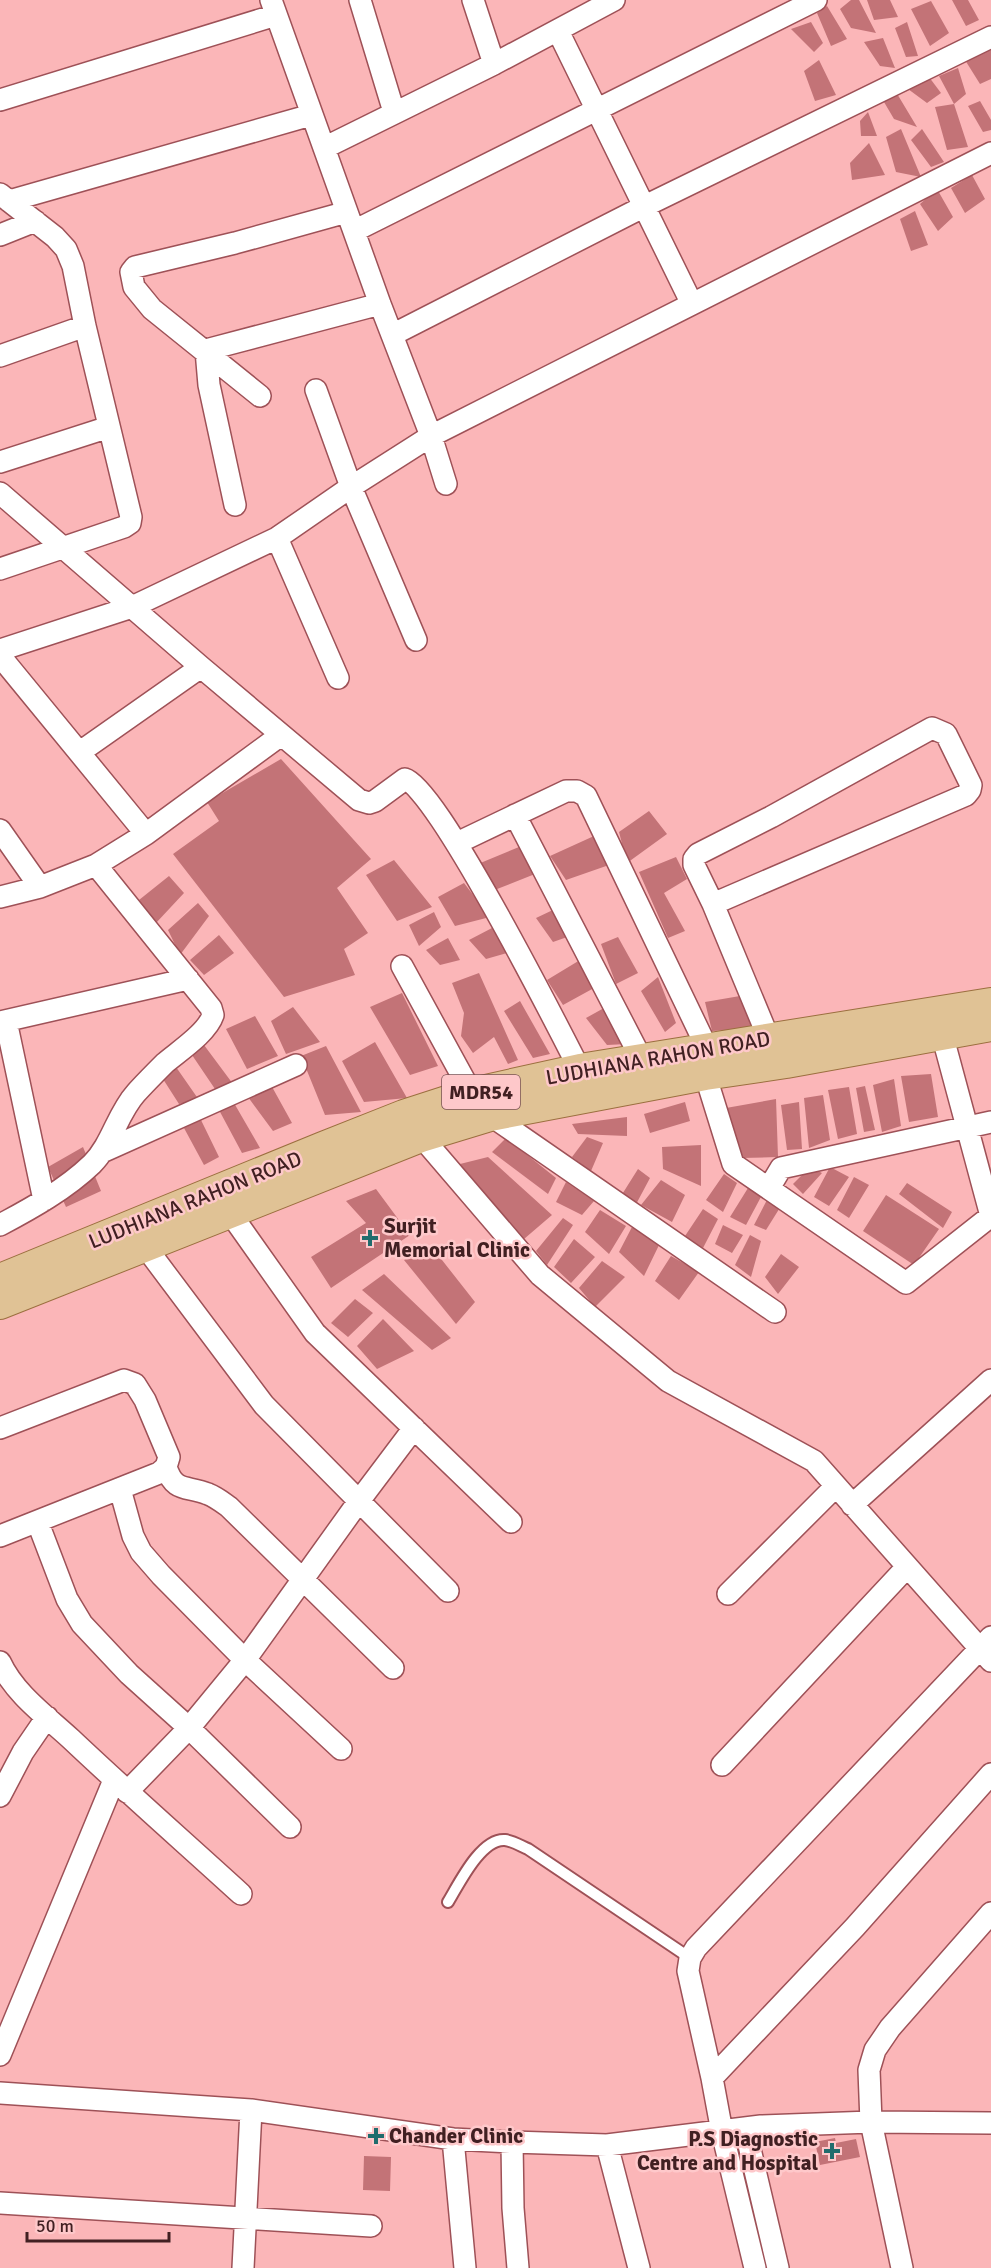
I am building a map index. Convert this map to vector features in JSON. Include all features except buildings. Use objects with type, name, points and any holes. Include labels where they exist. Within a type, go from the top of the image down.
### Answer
[{"type":"main road","name":"LUDHIANA RAHON ROAD","points":[[481,1104],[707,1062],[938,1023],[991,1004]]},
{"type":"main road","name":"LUDHIANA RAHON ROAD","points":[[0,1280],[222,1203],[412,1126],[580,1070],[642,1060],[707,1062],[770,1039],[938,1023],[991,1024]]},
{"type":"main road","name":"LUDHIANA RAHON ROAD","points":[[0,1302],[144,1245],[222,1203]]},
{"type":"street","points":[[360,0],[394,112]]},
{"type":"street","points":[[473,0],[494,64]]},
{"type":"street","points":[[260,396],[206,350],[152,309],[140,295],[131,279],[131,272],[135,267],[235,243],[351,222],[598,109],[816,0]]},
{"type":"street","points":[[324,148],[558,31],[603,3]]},
{"type":"street","points":[[0,100],[274,7],[380,304],[431,436],[446,484]]},
{"type":"street","points":[[558,31],[692,304]]},
{"type":"street","points":[[392,335],[645,207],[991,37]]},
{"type":"street","points":[[5,198],[311,115]]},
{"type":"street","points":[[0,650],[132,607],[277,538],[431,436],[991,153]]},
{"type":"street","points":[[0,569],[124,527],[130,523],[131,517],[85,326],[73,266],[66,249],[55,237],[5,198]]},
{"type":"street","points":[[0,235],[35,221]]},
{"type":"street","points":[[206,350],[380,304]]},
{"type":"street","points":[[0,356],[85,326]]},
{"type":"street","points":[[206,350],[211,396],[235,505]]},
{"type":"street","points":[[316,390],[351,487],[416,640]]},
{"type":"street","points":[[0,462],[109,427]]},
{"type":"street","points":[[0,493],[359,800],[369,803],[405,779],[416,786],[457,843],[513,941],[580,1070]]},
{"type":"street","points":[[277,538],[338,678]]},
{"type":"street","points":[[0,656],[146,834]]},
{"type":"street","points":[[80,752],[201,667]]},
{"type":"street","points":[[713,903],[966,795],[971,785],[946,734],[932,728],[771,817],[698,854],[694,859],[694,865],[713,903],[770,1039]]},
{"type":"street","points":[[0,897],[40,887],[96,865],[146,834],[281,735]]},
{"type":"street","points":[[457,843],[566,791],[577,791],[586,796],[707,1062],[733,1164],[906,1283],[991,1216],[938,1023]]},
{"type":"street","points":[[515,815],[642,1060]]},
{"type":"street","points":[[0,830],[40,887]]},
{"type":"street","points":[[0,1225],[44,1200],[93,1163],[102,1152],[120,1116],[134,1095],[163,1065],[211,1022],[213,1015],[211,1008],[96,865]]},
{"type":"street","points":[[402,966],[481,1104],[775,1312]]},
{"type":"street","points":[[44,1200],[3,1022],[188,979]]},
{"type":"street","points":[[102,1152],[296,1065]]},
{"type":"street","points":[[769,1188],[781,1168],[991,1122]]},
{"type":"street","points":[[412,1126],[540,1275],[668,1381],[814,1461],[907,1567],[987,1648],[696,1948],[690,1958],[690,1978],[722,2132],[755,2268]]},
{"type":"street","points":[[222,1203],[315,1334],[512,1522]]},
{"type":"street","points":[[144,1245],[264,1405],[448,1591]]},
{"type":"street","points":[[0,1428],[124,1380],[135,1384],[145,1400],[169,1457],[166,1467],[159,1473],[38,1523],[0,1536]]},
{"type":"street","points":[[852,1505],[991,1380]]},
{"type":"street","points":[[0,2055],[120,1786],[189,1728],[245,1660],[414,1428]]},
{"type":"street","points":[[166,1467],[170,1479],[177,1486],[205,1492],[229,1507],[393,1668]]},
{"type":"street","points":[[728,1594],[836,1486]]},
{"type":"street","points":[[120,1489],[133,1536],[141,1552],[245,1660],[341,1749]]},
{"type":"street","points":[[38,1523],[67,1599],[82,1624],[129,1674],[189,1728],[290,1827]]},
{"type":"street","points":[[722,1765],[907,1567]]},
{"type":"street","points":[[0,1662],[16,1686],[47,1717],[241,1894]]},
{"type":"street","points":[[2,1788],[22,1752],[47,1717]]},
{"type":"street","points":[[712,2078],[855,1927],[991,1774]]},
{"type":"street","points":[[902,2268],[870,2122],[869,2070],[875,2050],[890,2028],[991,1913]]},
{"type":"street","points":[[0,2093],[251,2110],[453,2139],[608,2145],[761,2126],[870,2122],[991,2123]]},
{"type":"street","points":[[243,2268],[251,2110]]},
{"type":"street","points":[[745,2128],[778,2268]]},
{"type":"street","points":[[453,2139],[465,2268]]},
{"type":"street","points":[[512,2142],[513,2208],[518,2268]]},
{"type":"street","points":[[608,2145],[639,2268]]},
{"type":"street","points":[[0,2204],[371,2226]]},
{"type":"lane","points":[[448,1902],[476,1857],[491,1844],[504,1840],[528,1849],[690,1958]]},
{"type":"place","name":"Surjit Memorial Clinic","points":[[370,1238]]},
{"type":"place","name":"Chander Clinic","points":[[376,2136]]},
{"type":"place","name":"P.S Diagnostic Centre and Hospital","points":[[832,2151]]}]
